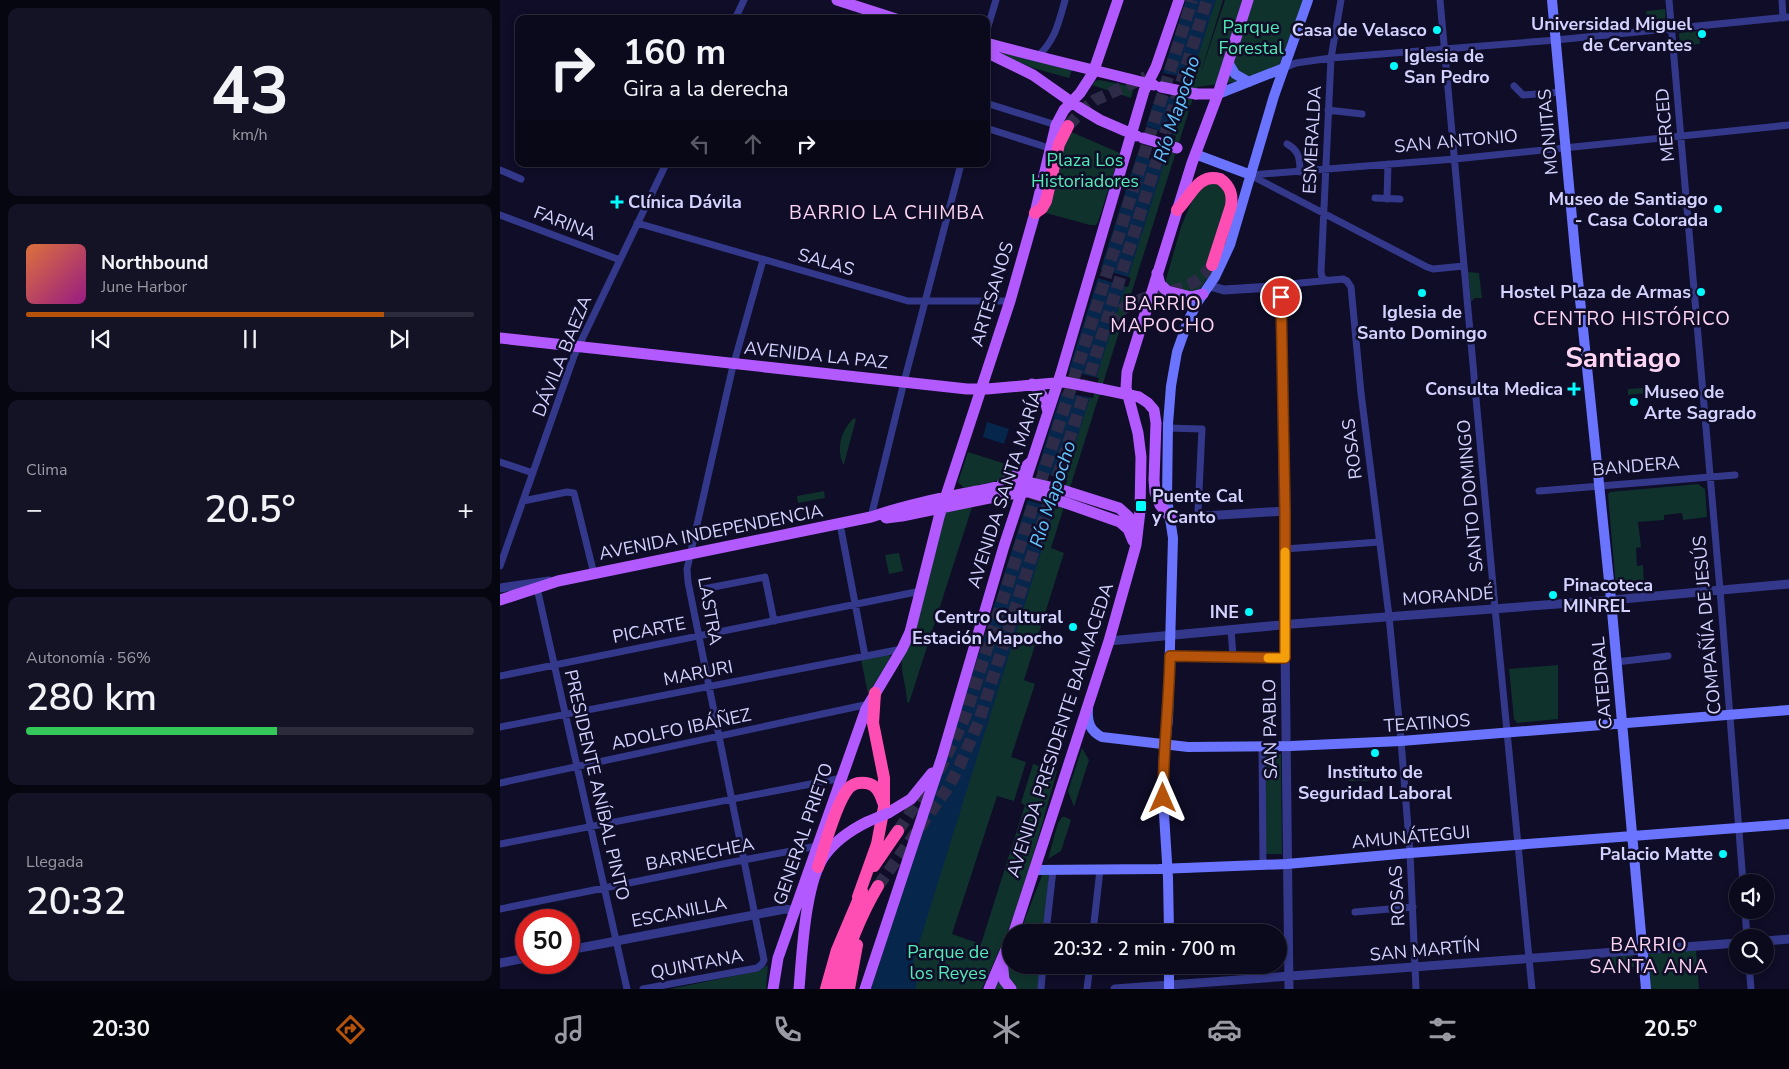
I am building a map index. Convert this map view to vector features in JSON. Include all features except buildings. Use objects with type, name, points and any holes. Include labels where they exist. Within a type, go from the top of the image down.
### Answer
[{"type":"highway","points":[[1035,214],[1044,205],[1062,126]]},
{"type":"highway","points":[[1177,210],[1198,184],[1206,179],[1220,180],[1230,190],[1231,206],[1212,265]]},
{"type":"highway","points":[[826,989],[840,940],[877,844],[886,810],[884,778],[874,723],[872,698]]},
{"type":"highway","points":[[818,867],[841,800],[850,787],[860,783],[872,785],[879,793],[886,810]]},
{"type":"highway","points":[[858,897],[878,860],[898,831]]},
{"type":"highway","points":[[837,989],[846,955],[878,886]]},
{"type":"highway","points":[[849,989],[857,942],[866,909]]},
{"type":"highway","points":[[821,989],[832,964]]},
{"type":"main road","name":"ARTESANOS","points":[[921,590],[944,502],[1010,301],[1035,214],[1049,148],[1062,126],[1062,113],[1080,92],[1094,70],[1118,0]]},
{"type":"main road","name":"AVENIDA SANTA MARÍA","points":[[866,989],[942,757],[1004,546],[1027,488],[1032,460],[1048,412],[1062,381],[1092,272],[1137,136],[1148,84],[1156,67],[1179,0]]},
{"type":"main road","name":"AVENIDA PRESIDENTE BALMACEDA","points":[[1017,924],[1110,641],[1137,537],[1141,497],[1141,448],[1127,394],[1127,372],[1195,154],[1218,94],[1248,0]]},
{"type":"main road","points":[[1169,924],[1168,869],[1163,798],[1171,635],[1173,538],[1167,499],[1168,428],[1171,386],[1177,352],[1188,321],[1220,268],[1227,252],[1274,96],[1308,0]]},
{"type":"main road","name":"MONJITAS","points":[[1552,0],[1588,374]]},
{"type":"main road","points":[[842,1],[884,15]]},
{"type":"main road","points":[[990,44],[1036,57],[1196,94],[1218,94],[1284,68]]},
{"type":"main road","name":"SAN ANTONIO","points":[[990,54],[1033,75],[1100,120],[1137,136],[1195,154],[1251,175]]},
{"type":"main road","points":[[1228,62],[1236,74],[1268,82],[1274,96]]},
{"type":"main road","points":[[1157,273],[1160,284],[1167,291],[1191,297],[1206,290]]},
{"type":"main road","name":"AVENIDA LA PAZ","points":[[500,338],[981,389],[1062,381],[1127,394],[1144,400],[1154,413],[1154,486],[1160,505],[1171,518]]},
{"type":"main road","name":"CATEDRAL","points":[[1588,374],[1646,989]]},
{"type":"main road","points":[[1032,384],[1043,396],[1048,412]]},
{"type":"main road","points":[[994,488],[1016,475],[1032,460]]},
{"type":"main road","name":"AVENIDA INDEPENDENCIA","points":[[944,502],[994,488],[1027,488],[1067,497]]},
{"type":"main road","name":"AVENIDA INDEPENDENCIA","points":[[500,600],[558,581],[871,518],[908,506],[1027,488]]},
{"type":"main road","points":[[1067,497],[1123,511],[1133,522],[1137,537]]},
{"type":"main road","points":[[1067,497],[1123,524],[1130,533],[1134,552]]},
{"type":"main road","name":"GENERAL PRIETO","points":[[773,989],[776,964],[842,778],[872,698],[902,649],[913,622],[921,590]]},
{"type":"main road","name":"TEATINOS","points":[[1088,708],[1088,723],[1096,734],[1106,738],[1203,748],[1401,741],[1789,710]]},
{"type":"main road","points":[[1128,740],[1160,735],[1167,728]]},
{"type":"main road","name":"GENERAL PRIETO","points":[[799,989],[806,921],[818,867],[834,844],[844,835],[886,810],[902,806],[916,794],[942,757]]},
{"type":"main road","name":"AMUNÁTEGUI","points":[[1035,870],[1168,869],[1288,864],[1789,824]]},
{"type":"main road","points":[[794,912],[806,921]]},
{"type":"main road","points":[[989,989],[1002,958]]},
{"type":"main road","points":[[1003,974],[1004,980],[1011,989]]},
{"type":"main road","points":[[1169,974],[1169,988]]},
{"type":"street","points":[[737,15],[744,0]]},
{"type":"street","points":[[990,20],[996,0]]},
{"type":"street","points":[[1036,57],[1049,44],[1056,33],[1065,0]]},
{"type":"street","name":"ESMERALDA","points":[[1326,280],[1322,277],[1321,272],[1324,170],[1331,58],[1341,0]]},
{"type":"street","name":"SANTO DOMINGO","points":[[1440,0],[1495,608],[1532,989]]},
{"type":"street","name":"MERCED","points":[[1669,0],[1700,364]]},
{"type":"street","points":[[1284,68],[1296,63],[1331,58],[1556,40],[1786,17],[1782,0]]},
{"type":"street","points":[[1514,86],[1523,95],[1561,92]]},
{"type":"street","points":[[990,104],[1062,126]]},
{"type":"street","points":[[1328,110],[1362,114]]},
{"type":"street","name":"SAN ANTONIO","points":[[1251,175],[1455,159],[1789,125]]},
{"type":"street","points":[[990,129],[1049,148]]},
{"type":"street","points":[[1287,144],[1293,147],[1299,155],[1300,172]]},
{"type":"street","points":[[1387,199],[1388,164]]},
{"type":"street","name":"DÁVILA BAEZA","points":[[500,566],[578,347],[665,167]]},
{"type":"street","points":[[871,518],[904,382],[960,167]]},
{"type":"street","points":[[501,172],[521,179]]},
{"type":"street","points":[[1251,175],[1422,264],[1433,268],[1464,266]]},
{"type":"street","points":[[1375,198],[1400,200]]},
{"type":"street","name":"FARINA","points":[[500,215],[620,260]]},
{"type":"street","name":"SALAS","points":[[638,223],[900,299],[925,301],[1010,301]]},
{"type":"street","name":"LASTRA","points":[[756,968],[762,964],[764,958],[688,578],[689,554],[734,364],[762,260]]},
{"type":"street","points":[[1206,290],[1268,287],[1277,289],[1290,284],[1326,280]]},
{"type":"street","name":"ROSAS","points":[[1326,280],[1345,280],[1351,287],[1361,393],[1389,616],[1401,741],[1410,853],[1416,989]]},
{"type":"street","name":"SAN PABLO","points":[[1277,289],[1281,300],[1285,511],[1289,989]]},
{"type":"street","name":"COMPAÑÍA DE JESÚS","points":[[1700,364],[1742,874]]},
{"type":"street","points":[[1168,428],[1202,429],[1198,511]]},
{"type":"street","points":[[500,462],[533,473]]},
{"type":"street","name":"BANDERA","points":[[1539,491],[1735,475]]},
{"type":"street","points":[[523,501],[567,492],[574,494],[594,574]]},
{"type":"street","points":[[1171,518],[1285,511]]},
{"type":"street","points":[[840,524],[865,656]]},
{"type":"street","points":[[1285,549],[1379,542]]},
{"type":"street","points":[[703,589],[765,577],[774,621]]},
{"type":"street","name":"AVENIDA INDEPENDENCIA","points":[[500,588],[535,582],[558,581]]},
{"type":"street","name":"MORANDÉ","points":[[1110,641],[1231,629],[1610,600],[1789,584]]},
{"type":"street","name":"PRESIDENTE ANÍBAL PINTO","points":[[537,588],[627,989]]},
{"type":"street","name":"PICARTE","points":[[500,676],[921,590]]},
{"type":"street","points":[[1231,629],[1233,657]]},
{"type":"street","name":"MARURI","points":[[500,727],[902,649]]},
{"type":"street","points":[[1170,656],[1285,658]]},
{"type":"street","points":[[1616,662],[1668,656]]},
{"type":"street","name":"ADOLFO IBÁÑEZ","points":[[500,783],[719,736],[872,698]]},
{"type":"street","name":"SAN PABLO","points":[[1262,747],[1263,865]]},
{"type":"street","points":[[500,844],[842,778]]},
{"type":"street","name":"BARNECHEA","points":[[500,910],[817,846]]},
{"type":"street","points":[[1047,924],[1053,870]]},
{"type":"street","points":[[1094,924],[1100,870]]},
{"type":"street","points":[[1355,912],[1412,907]]},
{"type":"street","name":"ESCANILLA","points":[[580,948],[755,914],[787,909],[794,912]]},
{"type":"street","points":[[1774,940],[1789,939]]},
{"type":"street","name":"SAN MARTÍN","points":[[1115,989],[1169,988],[1529,957],[1729,944]]},
{"type":"street","points":[[500,963],[515,960]]},
{"type":"street","name":"QUINTANA","points":[[643,989],[756,968]]},
{"type":"street","points":[[1040,989],[1042,974]]},
{"type":"street","points":[[1087,989],[1089,974]]},
{"type":"street","points":[[1750,974],[1751,989]]},
{"type":"green space","points":[[1186,0],[1223,0],[1199,78],[1225,0],[1304,0],[1278,68],[1234,82],[1197,87],[1192,101],[1051,548],[1064,553],[1024,680],[1035,684],[1011,757],[1026,762],[1014,801],[997,796],[952,934],[981,944],[1025,805],[1021,803],[1033,764],[1057,771],[1017,907],[1011,924],[1002,924],[1002,945],[982,989],[871,989],[1062,396]]},
{"type":"green space","points":[[1665,9],[1666,25],[1648,28],[1646,11]]},
{"type":"green space","points":[[1699,31],[1700,44],[1680,46],[1679,33]]},
{"type":"green space","points":[[992,50],[1072,70],[1069,78],[1033,68]]},
{"type":"green space","points":[[1099,80],[1134,87],[1131,98],[1092,85],[1095,81]]},
{"type":"green space","name":"Plaza Los Historiadores","points":[[1069,131],[1120,153],[1096,225],[1046,213]]},
{"type":"green space","points":[[1217,181],[1228,195],[1213,271],[1194,297],[1163,290],[1181,227],[1194,196],[1198,189]]},
{"type":"green space","points":[[1468,272],[1479,273],[1482,298],[1475,298],[1471,301]]},
{"type":"green space","points":[[1656,387],[1656,392],[1628,395],[1628,389]]},
{"type":"green space","points":[[854,418],[856,419],[843,464],[840,452],[841,439],[846,428]]},
{"type":"green space","points":[[968,452],[1019,469],[1007,479],[964,488],[958,482]]},
{"type":"green space","points":[[1698,484],[1705,489],[1707,517],[1683,520],[1682,513],[1664,515],[1664,520],[1638,522],[1641,547],[1636,548],[1637,566],[1643,565],[1644,590],[1621,592],[1616,588],[1608,494],[1610,492]]},
{"type":"green space","points":[[824,491],[825,498],[798,503],[797,496]]},
{"type":"green space","points":[[972,507],[909,703],[907,702],[902,658],[945,511]]},
{"type":"green space","points":[[899,553],[903,571],[889,574],[885,555]]},
{"type":"green space","points":[[888,654],[891,657],[868,694],[861,659]]},
{"type":"green space","points":[[1558,665],[1558,719],[1517,723],[1514,719],[1509,669]]},
{"type":"green space","points":[[1082,748],[1089,760],[1074,807],[1068,791]]},
{"type":"green space","points":[[1281,754],[1282,854],[1266,854],[1265,755]]},
{"type":"green space","points":[[1348,771],[1369,771],[1369,781],[1348,781]]},
{"type":"green space","points":[[1062,817],[1071,820],[1061,851],[1048,859],[1058,823]]},
{"type":"green space","points":[[1043,873],[1049,873],[1045,924],[1023,924]]},
{"type":"green space","points":[[1696,950],[1699,989],[1648,989],[1646,954]]},
{"type":"green space","points":[[1633,954],[1634,967],[1622,968],[1622,974],[1611,974],[1610,956]]},
{"type":"green space","points":[[768,965],[766,989],[670,989],[758,971]]},
{"type":"green space","points":[[1002,973],[1041,974],[1040,989],[994,989]]},
{"type":"water","name":"Río Mapocho","points":[[1186,0],[1216,0],[912,966],[921,969],[915,989],[871,989],[923,830]]},
{"type":"water","points":[[987,422],[1009,429],[1004,444],[983,437]]},
{"type":"pier","points":[[1163,73],[1194,79],[1187,100],[1157,95]]},
{"type":"pier","points":[[1146,126],[1176,136],[1167,165],[1137,155]]},
{"type":"pier","points":[[1101,269],[1131,278],[1128,287],[1098,278]]},
{"type":"pier","points":[[1068,371],[1099,378],[1093,398],[1061,392]]},
{"type":"pier","points":[[1036,471],[1067,480],[1058,509],[1027,500]]},
{"type":"tunnel","points":[[898,831],[942,765],[965,717],[1084,347],[1192,0]]},
{"type":"tunnel","points":[[878,886],[949,786],[979,721],[1207,0]]},
{"type":"tunnel","points":[[1068,126],[1095,100],[1146,77]]},
{"type":"tunnel","points":[[1110,324],[1120,312],[1132,303],[1189,285],[1202,277],[1212,265]]},
{"type":"slow traffic","points":[[1268,658],[1285,658],[1285,552]]},
{"type":"place","name":"Casa de Velasco","points":[[1437,30]]},
{"type":"place","name":"Universidad Miguel de Cervantes","points":[[1702,34]]},
{"type":"place","name":"Iglesia de San Pedro","points":[[1394,66]]},
{"type":"place","name":"Clínica Dávila","points":[[617,202]]},
{"type":"place","name":"Museo de Santiago - Casa Colorada","points":[[1718,209]]},
{"type":"place","name":"Hostel Plaza de Armas","points":[[1701,292]]},
{"type":"place","name":"Iglesia de Santo Domingo","points":[[1422,293]]},
{"type":"place","name":"Consulta Medica","points":[[1574,389]]},
{"type":"place","name":"Museo de Arte Sagrado","points":[[1634,402]]},
{"type":"place","name":"Puente Cal y Canto","points":[[1141,506]]},
{"type":"place","name":"Pinacoteca MINREL","points":[[1553,595]]},
{"type":"place","name":"INE","points":[[1249,612]]},
{"type":"place","name":"Centro Cultural Estación Mapocho","points":[[1073,627]]},
{"type":"place","name":"Instituto de Seguridad Laboral","points":[[1375,753]]},
{"type":"place","name":"Palacio Matte","points":[[1723,854]]},
{"type":"district","name":"BARRIO LA CHIMBA","points":[[887,212]]},
{"type":"district","name":"BARRIO MAPOCHO","points":[[1163,314]]},
{"type":"district","name":"CENTRO HISTÓRICO","points":[[1632,318]]},
{"type":"district","name":"Santiago","points":[[1623,357]]},
{"type":"district","name":"BARRIO SANTA ANA","points":[[1649,955]]},
{"type":"route","points":[[1163,798],[1163,757],[1168,718],[1170,656],[1285,658],[1285,511],[1281,297]]},
{"type":"park label","name":"Parque Forestal","points":[[1251,37]]},
{"type":"park label","name":"Parque de los Reyes","points":[[948,962]]}]
